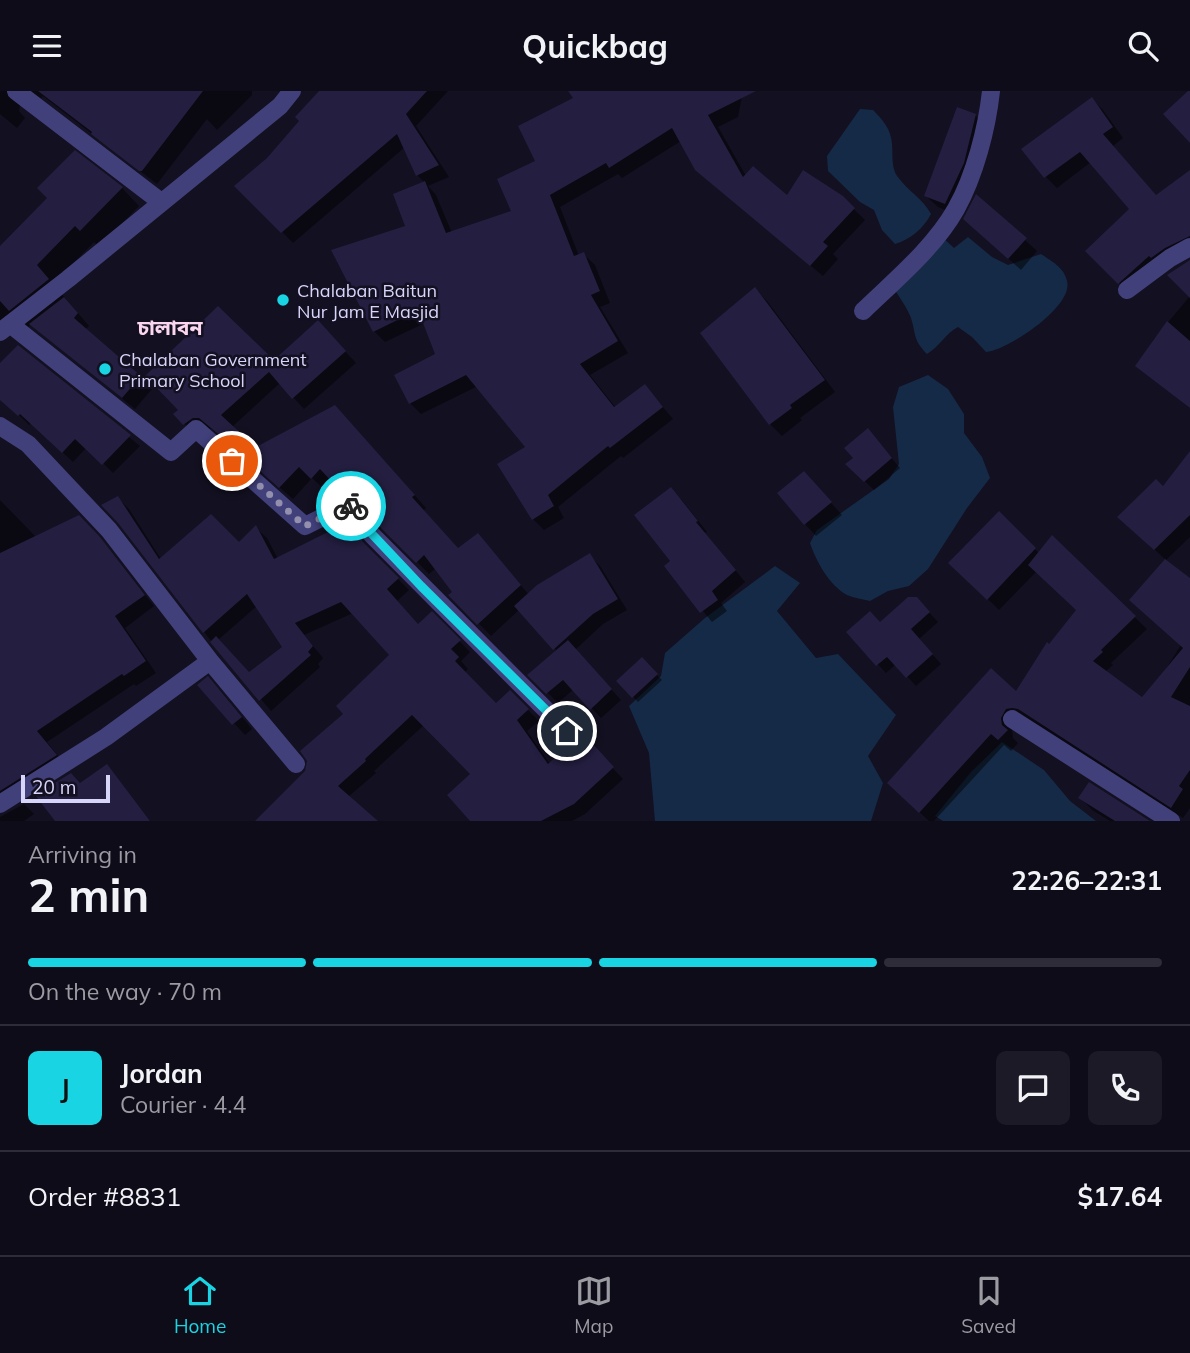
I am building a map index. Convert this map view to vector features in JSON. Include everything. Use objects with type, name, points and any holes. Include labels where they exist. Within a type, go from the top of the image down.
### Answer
[{"type":"street","points":[[16,91],[161,202]]},
{"type":"street","points":[[292,91],[280,106],[5,328],[171,452],[196,429],[305,526],[349,504],[390,554],[567,731]]},
{"type":"street","points":[[863,311],[932,242],[956,209],[988,121],[991,91]]},
{"type":"street","points":[[1127,290],[1170,258],[1190,247]]},
{"type":"street","points":[[0,426],[28,444],[109,530],[210,661],[296,764]]},
{"type":"street","points":[[0,804],[106,737],[210,661]]},
{"type":"street","points":[[1012,719],[1171,821]]},
{"type":"water","points":[[860,109],[873,110],[886,125],[891,139],[895,172],[931,214],[916,233],[895,244],[882,230],[874,210],[860,202],[828,171],[827,156]]},
{"type":"water","points":[[941,236],[954,248],[968,237],[992,257],[1008,265],[1041,254],[1063,272],[1067,281],[1066,291],[1050,314],[1009,344],[986,352],[958,327],[927,354],[917,341],[909,314],[893,287]]},
{"type":"water","points":[[928,375],[948,389],[964,414],[964,433],[982,457],[990,478],[967,508],[928,569],[909,586],[888,591],[870,601],[850,596],[840,591],[829,579],[810,543],[817,530],[889,479],[899,464],[893,407],[899,387]]},
{"type":"water","points":[[775,566],[800,583],[777,611],[816,658],[838,654],[896,715],[868,756],[883,783],[871,821],[655,821],[649,753],[629,706],[661,676],[665,653],[705,618]]},
{"type":"water","points":[[1002,742],[1044,770],[1070,801],[1096,821],[943,821],[935,816],[971,772]]},
{"type":"building","points":[[38,91],[203,91],[142,171],[139,171]]},
{"type":"building","points":[[319,91],[427,91],[406,114],[439,165],[416,176],[397,134],[281,233],[234,186],[267,158],[299,121],[295,117]]},
{"type":"building","points":[[568,91],[756,91],[708,115],[743,177],[753,166],[787,195],[803,170],[843,196],[855,208],[823,242],[828,246],[810,266],[695,170],[672,128],[609,168],[606,163],[550,195],[574,256],[584,252],[600,291],[591,295],[618,341],[580,364],[614,407],[645,384],[663,407],[610,448],[608,446],[548,495],[554,506],[532,520],[497,464],[525,447],[466,375],[409,404],[394,375],[435,354],[418,310],[373,332],[331,250],[405,226],[393,194],[425,181],[446,233],[511,211],[497,179],[535,161],[518,126],[573,98]]},
{"type":"building","points":[[1190,91],[1190,143],[1163,114]]},
{"type":"building","points":[[1092,97],[1113,127],[1103,134],[1156,195],[1190,170],[1190,236],[1151,258],[1149,256],[1118,284],[1085,251],[1129,209],[1080,152],[1044,178],[1021,149]]},
{"type":"building","points":[[957,107],[976,114],[964,163],[945,204],[924,196]]},
{"type":"building","points":[[75,150],[123,187],[80,231],[75,226],[37,265],[49,279],[9,311],[0,301],[0,246],[47,198],[37,188]]},
{"type":"building","points":[[976,194],[1027,238],[1008,259],[963,219]]},
{"type":"building","points":[[1190,260],[1190,298],[1167,275]]},
{"type":"building","points":[[755,287],[825,380],[790,405],[792,408],[769,425],[700,333]]},
{"type":"building","points":[[64,297],[78,313],[74,318],[141,376],[122,398],[29,324]]},
{"type":"building","points":[[218,306],[274,360],[318,320],[346,351],[292,399],[269,372],[221,415],[247,439],[236,449],[199,418],[193,418],[183,425],[173,414],[178,410],[145,376]]},
{"type":"building","points":[[1167,321],[1190,341],[1190,408],[1135,366]]},
{"type":"building","points":[[18,345],[131,435],[102,465],[75,439],[62,453],[20,414],[18,416],[0,400],[0,363]]},
{"type":"building","points":[[335,405],[458,548],[478,533],[521,585],[477,625],[448,595],[452,592],[424,555],[416,563],[381,528],[358,497],[350,493],[343,494],[320,469],[311,479],[299,467],[279,488],[240,453]]},
{"type":"building","points":[[868,428],[892,458],[864,482],[845,464],[853,458],[844,448]]},
{"type":"building","points":[[1190,451],[1190,515],[1154,550],[1117,517],[1156,479],[1163,486]]},
{"type":"building","points":[[804,471],[832,502],[804,525],[777,493]]},
{"type":"building","points":[[671,487],[736,570],[712,591],[718,600],[700,613],[664,566],[670,561],[634,515]]},
{"type":"building","points":[[118,496],[159,559],[211,514],[239,542],[256,525],[274,559],[348,522],[364,543],[399,578],[387,589],[418,624],[432,611],[461,640],[451,649],[459,657],[455,661],[496,703],[510,690],[529,709],[517,720],[548,764],[582,732],[614,767],[574,804],[541,821],[470,821],[447,795],[470,774],[412,715],[338,786],[378,821],[255,821],[305,771],[307,761],[300,751],[343,714],[336,706],[389,655],[341,602],[295,623],[313,646],[308,652],[311,655],[259,701],[210,642],[216,636],[249,672],[282,647],[247,594],[203,633],[101,505]]},
{"type":"building","points":[[999,511],[1036,548],[987,600],[948,563]]},
{"type":"building","points":[[79,515],[100,537],[145,595],[115,616],[146,661],[37,731],[57,755],[0,791],[0,553]]},
{"type":"building","points":[[1052,535],[1136,616],[1093,661],[1142,697],[1183,648],[1129,600],[1165,559],[1190,578],[1190,667],[1171,697],[1190,706],[1190,770],[1179,786],[1183,789],[1171,808],[1018,709],[1012,708],[1006,709],[1001,718],[1002,725],[1008,730],[998,740],[991,734],[919,813],[887,783],[991,668],[1016,691],[1047,642],[1049,644],[1076,610],[1028,565]]},
{"type":"building","points":[[590,553],[618,599],[593,614],[553,650],[514,606],[537,585]]},
{"type":"building","points":[[908,597],[917,597],[930,612],[911,629],[933,654],[906,678],[887,657],[876,666],[846,632],[870,611],[880,622]]},
{"type":"building","points":[[568,640],[612,689],[590,710],[563,680],[546,694],[527,675]]},
{"type":"building","points":[[642,657],[658,674],[632,698],[616,681]]},
{"type":"building","points":[[208,676],[242,717],[232,725],[197,685]]},
{"type":"building","points":[[107,764],[150,821],[55,821],[35,795],[71,773],[80,783]]},
{"type":"building","points":[[1089,782],[1150,821],[1115,821],[1078,798]]},
{"type":"way so far","points":[[232,461],[305,526],[349,504],[351,506]]},
{"type":"place","name":"Chalaban Baitun Nur Jam E Masjid","points":[[283,300]]},
{"type":"place","name":"Chalaban Government Primary School","points":[[105,369]]},
{"type":"district","name":"চালাবন","points":[[170,327]]},
{"type":"route","points":[[351,506],[372,534],[421,586],[567,731]]}]
